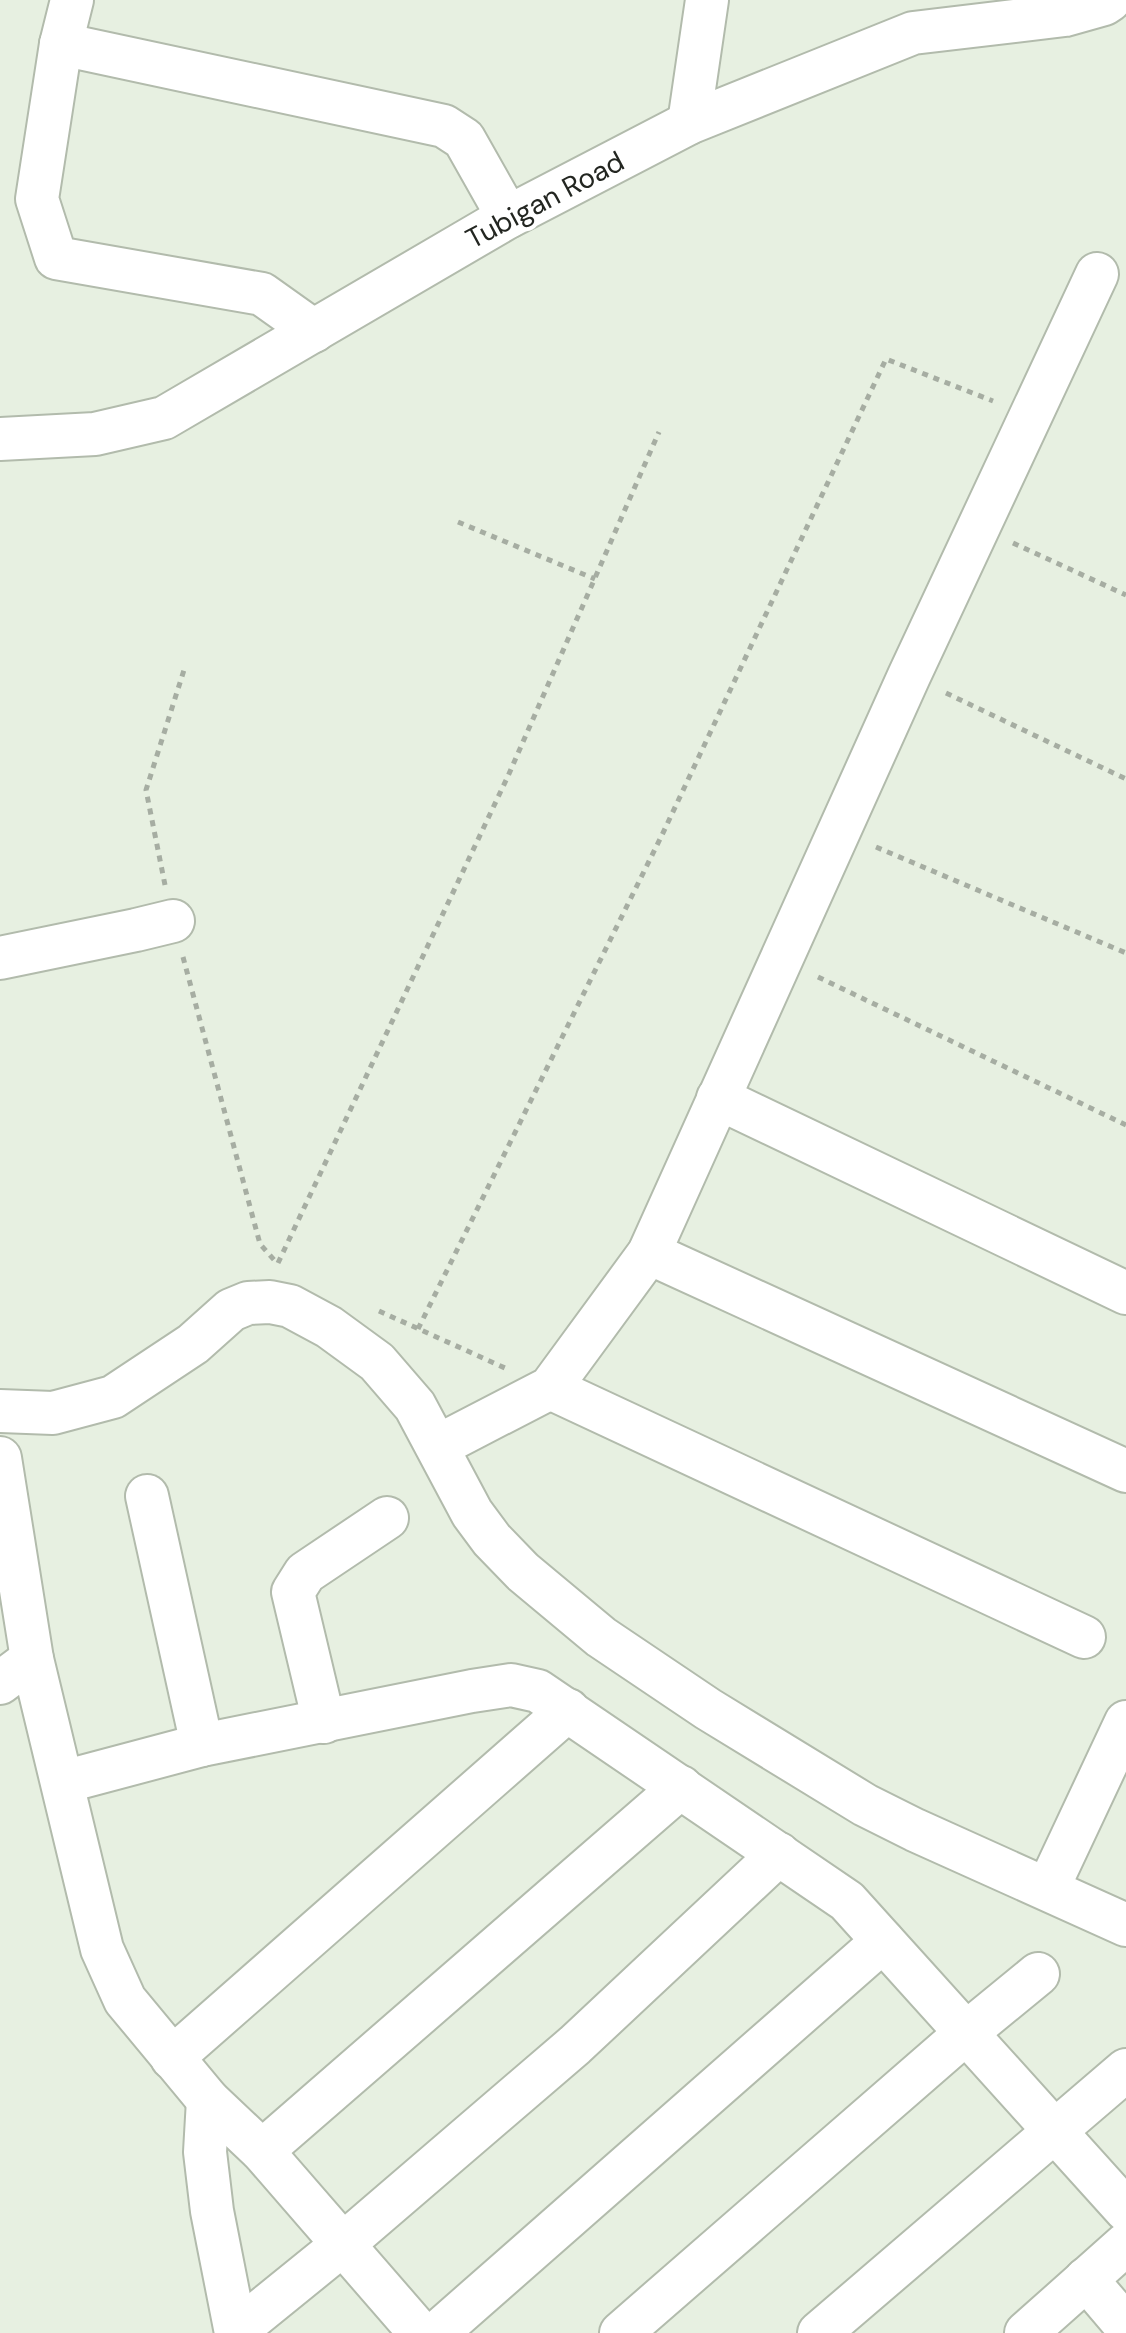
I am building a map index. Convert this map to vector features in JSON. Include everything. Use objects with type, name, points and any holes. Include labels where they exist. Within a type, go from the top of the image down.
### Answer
[{"type":"street","points":[[72,0],[61,44],[37,199],[56,258],[262,294],[314,331]]},
{"type":"street","points":[[689,123],[707,0]]},
{"type":"street","name":"Tubigan Road","points":[[0,439],[95,434],[164,418],[508,217],[689,123],[916,17],[1065,15],[1110,0]]},
{"type":"street","points":[[61,44],[444,126],[464,139],[508,217]]},
{"type":"street","points":[[438,1446],[550,1388],[649,1253],[909,676],[1097,274]]},
{"type":"street","points":[[0,958],[173,921]]},
{"type":"street","points":[[718,1098],[1126,1293]]},
{"type":"street","points":[[649,1253],[1126,1471]]},
{"type":"street","points":[[0,1411],[53,1413],[113,1397],[193,1344],[231,1310],[248,1303],[270,1302],[290,1306],[329,1327],[377,1362],[415,1406],[472,1513],[492,1540],[523,1572],[601,1637],[708,1709],[865,1805],[1126,1925]]},
{"type":"street","points":[[550,1388],[1084,1637]]},
{"type":"street","points":[[0,1458],[16,1671],[63,1782],[102,1949],[125,2000],[208,2100],[262,2151],[420,2333]]},
{"type":"street","points":[[147,1496],[202,1745]]},
{"type":"street","points":[[324,1722],[293,1592],[305,1573],[387,1518]]},
{"type":"street","points":[[63,1782],[202,1745],[511,1685],[538,1691],[847,1901],[1126,2210]]},
{"type":"street","points":[[172,2058],[568,1710]]},
{"type":"street","points":[[1048,1888],[1126,1722]]},
{"type":"street","points":[[262,2151],[681,1787]]},
{"type":"street","points":[[208,2100],[205,2152],[210,2197],[236,2332],[575,2045],[779,1854]]},
{"type":"street","points":[[437,2333],[883,1941]]},
{"type":"street","points":[[621,2333],[1038,1974]]},
{"type":"street","points":[[819,2333],[1126,2070]]},
{"type":"street","points":[[1026,2333],[1126,2244]]},
{"type":"street","points":[[1086,2279],[1126,2326]]},
{"type":"path","points":[[418,1329],[662,835],[886,359],[1032,416]]},
{"type":"path","points":[[184,670],[146,790],[173,921],[260,1244],[278,1264],[508,776],[659,432]]},
{"type":"path","points":[[458,522],[595,579]]},
{"type":"path","points":[[979,527],[1126,595]]},
{"type":"path","points":[[909,676],[1126,779]]},
{"type":"path","points":[[839,831],[1126,953]]},
{"type":"path","points":[[781,959],[1126,1125]]},
{"type":"path","points":[[376,1309],[550,1388]]}]
